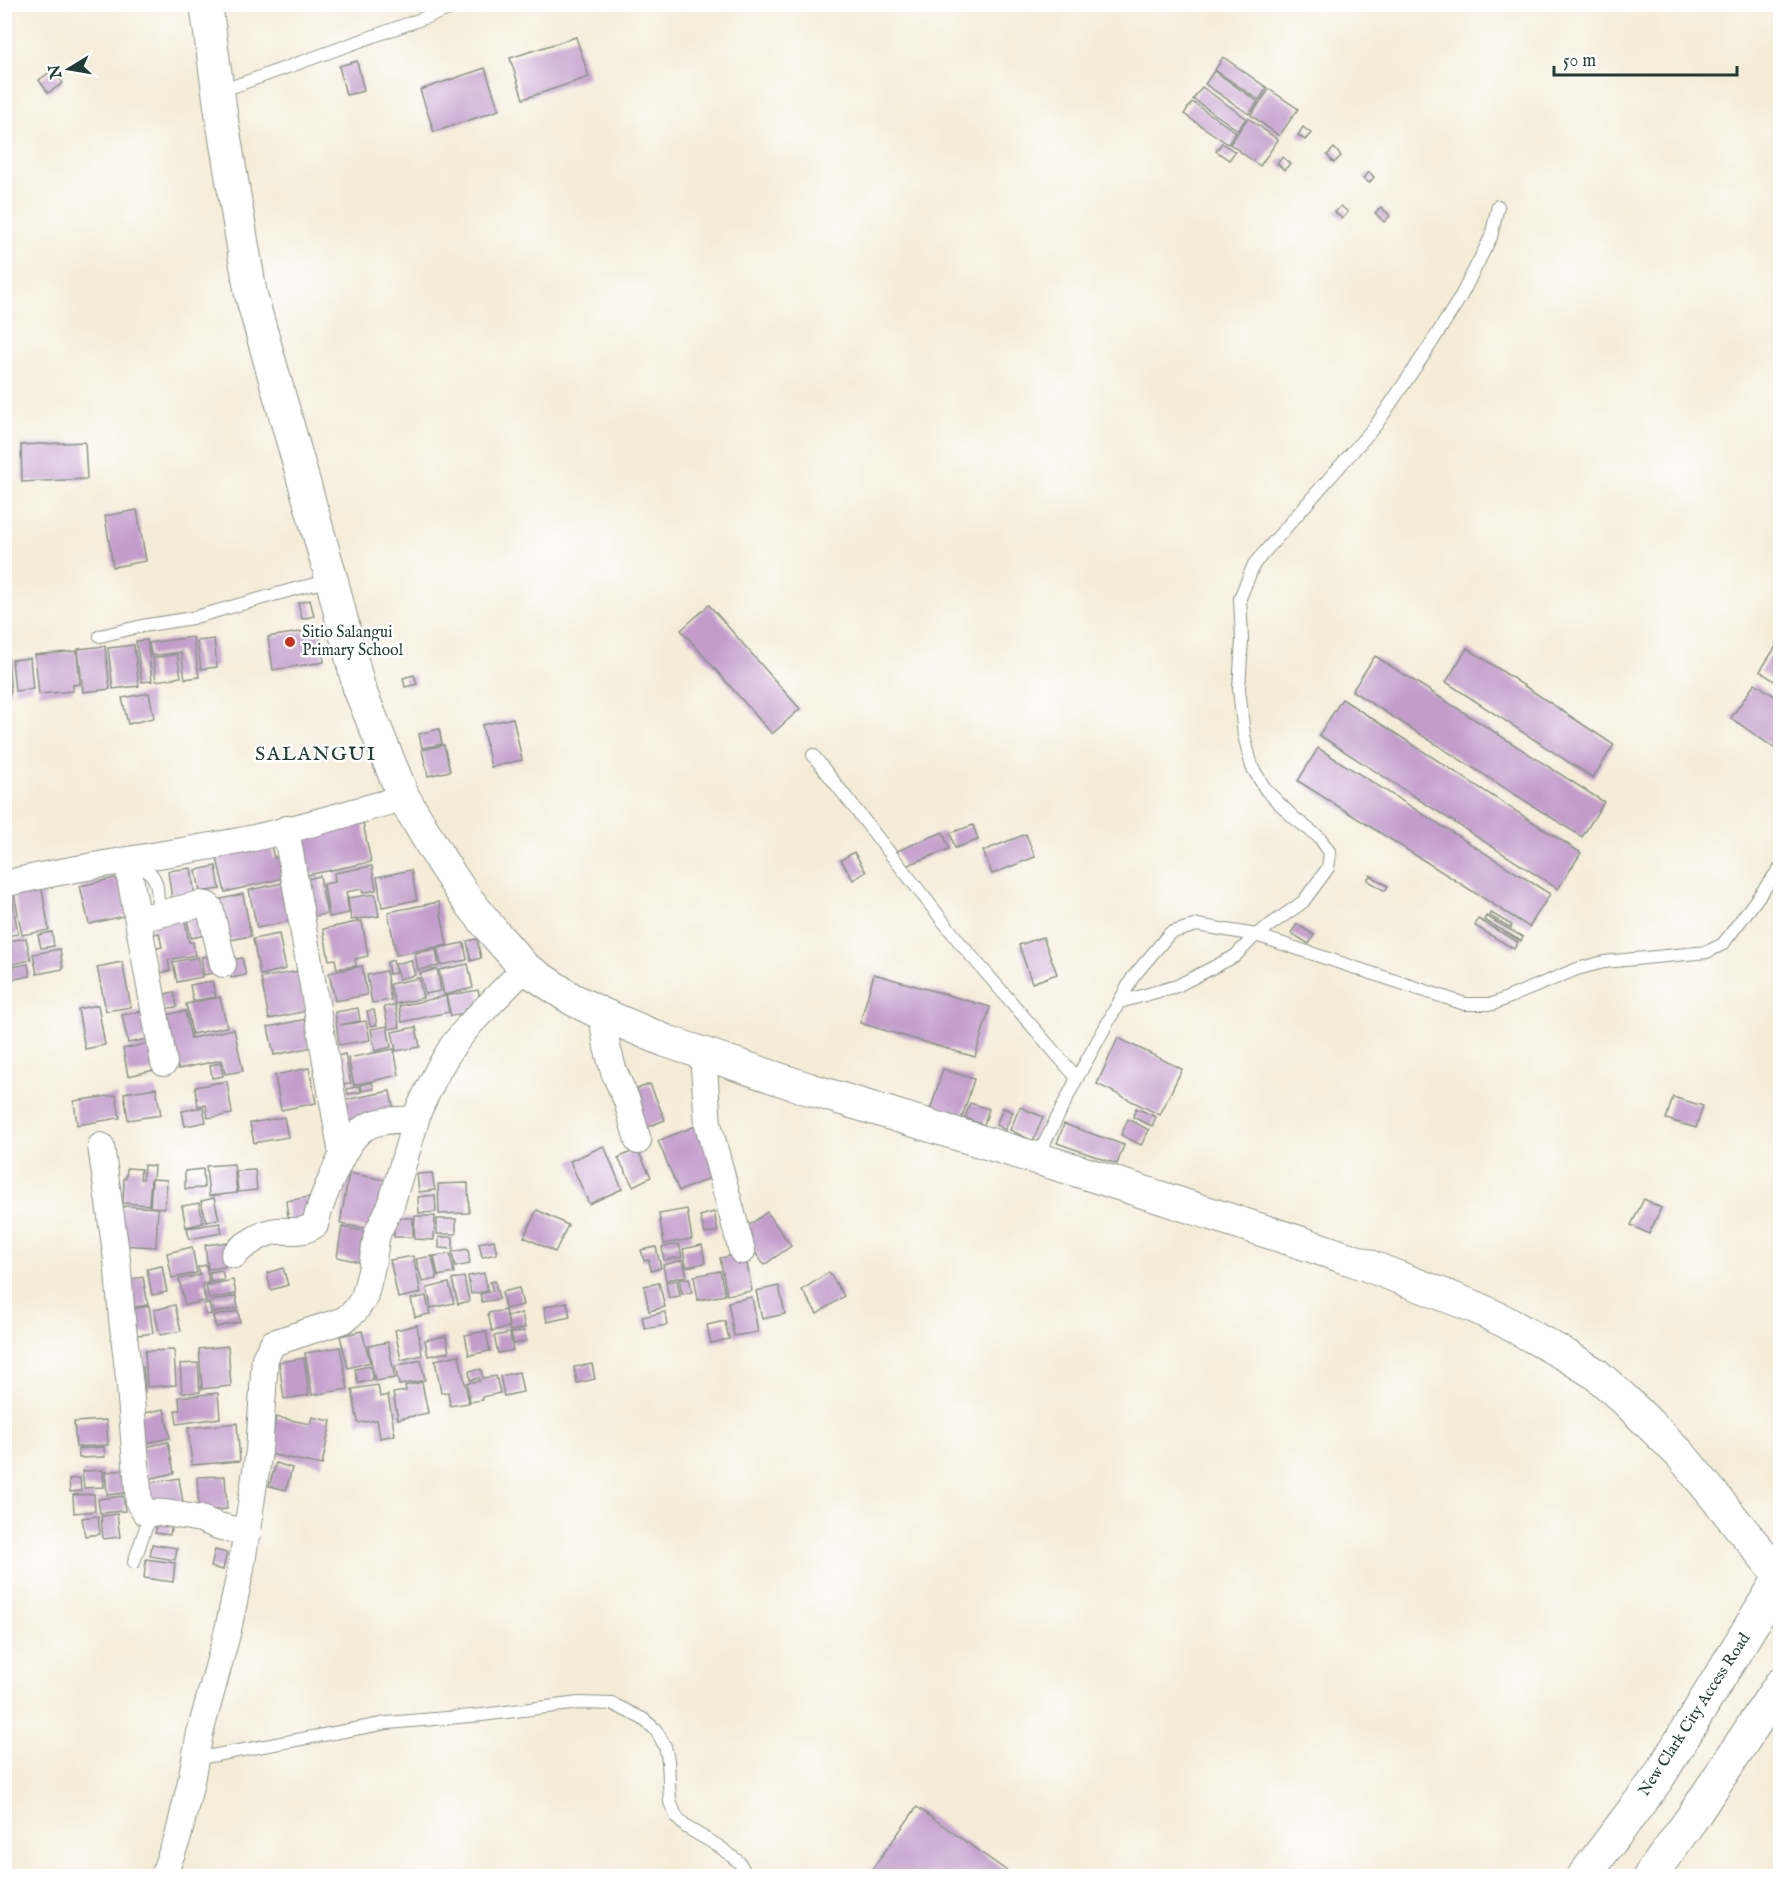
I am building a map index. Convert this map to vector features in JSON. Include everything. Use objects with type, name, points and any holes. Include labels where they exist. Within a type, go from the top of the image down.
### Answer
[{"type":"main road","name":"New Clark City Access Road","points":[[1584,1876],[1658,1778],[1780,1577]]},
{"type":"main road","points":[[1650,1876],[1692,1818],[1780,1685]]},
{"type":"street","points":[[206,4],[251,295],[332,581],[359,688],[404,798],[443,864],[463,894],[525,968],[572,999],[666,1041],[1364,1264],[1475,1307],[1542,1341],[1596,1374],[1680,1454],[1780,1577]]},
{"type":"street","points":[[4,884],[46,874],[127,863],[243,840],[404,798]]},
{"type":"street","points":[[286,829],[342,1154]]},
{"type":"street","points":[[127,863],[148,916],[164,1063]]},
{"type":"street","points":[[148,916],[207,904],[210,908],[223,964]]},
{"type":"street","points":[[163,1876],[178,1837],[200,1733],[227,1634],[248,1533],[259,1451],[265,1358],[273,1343],[344,1320],[355,1311],[364,1298],[377,1234],[391,1205],[415,1120],[438,1070],[453,1045],[471,1023],[525,968]]},
{"type":"street","points":[[602,1014],[614,1072],[627,1101],[638,1141]]},
{"type":"street","points":[[703,1054],[708,1124],[742,1251]]},
{"type":"street","points":[[234,1255],[257,1239],[274,1231],[305,1231],[315,1225],[319,1207],[342,1154],[360,1131],[389,1119],[415,1120]]},
{"type":"street","points":[[101,1146],[117,1260],[140,1503],[145,1512],[201,1519],[218,1526],[248,1533]]},
{"type":"lane","points":[[218,92],[463,4]]},
{"type":"lane","points":[[1120,1002],[1177,986],[1234,957],[1256,935],[1303,902],[1328,868],[1330,853],[1320,838],[1293,817],[1266,790],[1252,767],[1244,735],[1239,689],[1242,639],[1240,598],[1254,564],[1376,425],[1425,353],[1460,298],[1491,237],[1498,206]]},
{"type":"lane","points":[[100,636],[192,618],[302,587],[332,581]]},
{"type":"lane","points":[[813,755],[961,944],[1077,1078]]},
{"type":"lane","points":[[1037,1159],[1077,1078],[1133,977],[1170,933],[1197,925],[1256,935],[1465,1004],[1493,1004],[1577,969],[1604,962],[1707,952],[1723,944],[1780,868]]},
{"type":"lane","points":[[134,1562],[146,1527],[154,1513]]},
{"type":"lane","points":[[195,1760],[387,1723],[482,1715],[579,1703],[613,1704],[643,1719],[655,1729],[665,1746],[670,1802],[677,1818],[686,1827],[720,1847],[739,1862],[747,1876]]},
{"type":"building","points":[[576,37],[589,77],[523,99],[510,58]]},
{"type":"building","points":[[1223,57],[1267,88],[1259,100],[1215,70]]},
{"type":"building","points":[[357,61],[364,91],[346,95],[339,66]]},
{"type":"building","points":[[485,68],[499,110],[434,132],[420,90]]},
{"type":"building","points":[[53,70],[63,83],[48,93],[39,80]]},
{"type":"building","points":[[1214,71],[1258,102],[1249,114],[1205,84]]},
{"type":"building","points":[[1202,87],[1246,118],[1238,130],[1193,99]]},
{"type":"building","points":[[1269,89],[1298,109],[1279,136],[1251,115]]},
{"type":"building","points":[[1192,102],[1236,132],[1228,144],[1184,114]]},
{"type":"building","points":[[1248,118],[1278,140],[1260,166],[1230,144]]},
{"type":"building","points":[[1303,127],[1311,133],[1305,140],[1298,135]]},
{"type":"building","points":[[1222,143],[1235,152],[1229,160],[1216,151]]},
{"type":"building","points":[[1334,148],[1341,156],[1334,163],[1327,155]]},
{"type":"building","points":[[1283,157],[1290,164],[1284,170],[1277,163]]},
{"type":"building","points":[[1369,172],[1374,177],[1369,183],[1363,178]]},
{"type":"building","points":[[1341,206],[1348,212],[1342,219],[1335,212]]},
{"type":"building","points":[[1381,207],[1390,216],[1384,222],[1375,213]]},
{"type":"building","points":[[85,442],[87,479],[22,482],[21,445]]},
{"type":"building","points":[[137,510],[146,561],[113,567],[105,516]]},
{"type":"building","points":[[310,600],[314,616],[302,619],[298,603]]},
{"type":"building","points":[[709,605],[800,709],[772,734],[681,630]]},
{"type":"building","points":[[319,629],[324,662],[273,670],[268,637]]},
{"type":"building","points":[[193,637],[199,677],[185,679],[181,652],[151,656],[149,643]]},
{"type":"building","points":[[214,639],[217,667],[201,669],[197,641]]},
{"type":"building","points":[[147,640],[152,681],[142,682],[136,641]]},
{"type":"building","points":[[1780,640],[1780,685],[1760,671]]},
{"type":"building","points":[[134,645],[139,686],[113,689],[108,648]]},
{"type":"building","points":[[105,646],[110,689],[83,692],[78,649]]},
{"type":"building","points":[[1467,648],[1614,745],[1593,778],[1446,682]]},
{"type":"building","points":[[77,651],[80,684],[73,685],[73,691],[39,694],[35,655]]},
{"type":"building","points":[[177,654],[181,677],[156,681],[153,658]]},
{"type":"building","points":[[1375,656],[1604,802],[1582,837],[1352,691]]},
{"type":"building","points":[[30,658],[33,689],[15,691],[12,660]]},
{"type":"building","points":[[4,659],[8,659],[11,692],[4,693]]},
{"type":"building","points":[[414,675],[417,684],[405,687],[403,678]]},
{"type":"building","points":[[1755,683],[1780,700],[1780,752],[1731,718]]},
{"type":"building","points":[[149,693],[154,718],[128,724],[122,698]]},
{"type":"building","points":[[1342,699],[1581,853],[1558,889],[1319,735]]},
{"type":"building","points":[[513,718],[522,760],[491,767],[482,725]]},
{"type":"building","points":[[439,729],[442,744],[422,748],[419,734]]},
{"type":"building","points":[[444,745],[450,771],[428,776],[422,750]]},
{"type":"building","points":[[1318,748],[1550,894],[1529,927],[1298,781]]},
{"type":"building","points":[[363,823],[371,862],[302,876],[294,837]]},
{"type":"building","points":[[973,825],[978,840],[955,848],[950,833]]},
{"type":"building","points":[[943,832],[949,849],[903,867],[897,851]]},
{"type":"building","points":[[1026,834],[1035,857],[992,874],[983,851]]},
{"type":"building","points":[[270,841],[274,858],[283,855],[288,877],[225,892],[216,854]]},
{"type":"building","points":[[854,852],[866,872],[853,880],[841,860]]},
{"type":"building","points":[[216,866],[220,889],[200,892],[196,870]]},
{"type":"building","points":[[372,866],[376,890],[363,893],[362,889],[346,892],[349,913],[329,917],[324,884],[335,882],[334,873]]},
{"type":"building","points":[[191,868],[195,896],[172,900],[168,871]]},
{"type":"building","points":[[411,870],[417,900],[382,907],[377,877]]},
{"type":"building","points":[[1370,875],[1388,886],[1385,891],[1367,880]]},
{"type":"building","points":[[320,876],[327,914],[308,917],[302,880]]},
{"type":"building","points":[[119,877],[128,915],[89,924],[80,886]]},
{"type":"building","points":[[288,882],[295,920],[257,928],[249,890]]},
{"type":"building","points":[[41,884],[49,930],[22,935],[13,889]]},
{"type":"building","points":[[11,892],[18,934],[7,936],[4,924],[4,893]]},
{"type":"building","points":[[243,894],[251,936],[225,941],[217,900]]},
{"type":"building","points":[[375,894],[379,916],[351,920],[348,898]]},
{"type":"building","points":[[439,902],[447,945],[396,955],[388,912]]},
{"type":"building","points":[[206,907],[211,934],[191,938],[185,912]]},
{"type":"building","points":[[183,912],[189,942],[193,942],[195,955],[168,960],[170,971],[159,973],[154,949],[162,947],[159,933],[154,934],[151,918]]},
{"type":"building","points":[[1491,913],[1512,925],[1511,928],[1490,916]]},
{"type":"building","points":[[1486,916],[1523,937],[1521,941],[1484,920]]},
{"type":"building","points":[[1478,919],[1518,942],[1514,949],[1475,926]]},
{"type":"building","points":[[362,921],[368,956],[355,959],[356,966],[337,969],[335,959],[329,960],[323,929]]},
{"type":"building","points":[[1297,924],[1314,935],[1309,944],[1291,933]]},
{"type":"building","points":[[52,932],[54,946],[41,948],[38,935]]},
{"type":"building","points":[[279,934],[286,969],[260,975],[253,939]]},
{"type":"building","points":[[1043,937],[1057,974],[1032,983],[1019,945]]},
{"type":"building","points":[[26,938],[31,960],[4,966],[4,942]]},
{"type":"building","points":[[477,939],[481,958],[471,961],[467,941]]},
{"type":"building","points":[[464,943],[467,960],[441,965],[437,948]]},
{"type":"building","points":[[60,949],[63,969],[37,974],[33,954]]},
{"type":"building","points":[[436,949],[439,966],[418,970],[415,953]]},
{"type":"building","points":[[212,956],[215,973],[204,975],[201,957]]},
{"type":"building","points":[[198,957],[202,977],[177,982],[173,962]]},
{"type":"building","points":[[242,958],[246,975],[231,978],[227,961]]},
{"type":"building","points":[[393,960],[396,973],[389,974],[387,962]]},
{"type":"building","points":[[411,960],[415,975],[399,979],[395,964]]},
{"type":"building","points":[[122,962],[131,1007],[106,1011],[97,967]]},
{"type":"building","points":[[28,964],[30,976],[5,981],[5,968]]},
{"type":"building","points":[[468,964],[473,988],[444,995],[439,970]]},
{"type":"building","points":[[362,966],[367,995],[335,1001],[329,973]]},
{"type":"building","points":[[437,969],[441,991],[425,994],[420,973]]},
{"type":"building","points":[[298,971],[307,1011],[269,1019],[261,978]]},
{"type":"building","points":[[386,971],[391,1000],[372,1003],[367,975]]},
{"type":"building","points":[[874,974],[990,1007],[975,1057],[860,1023]]},
{"type":"building","points":[[419,978],[423,998],[395,1004],[390,984]]},
{"type":"building","points":[[212,981],[216,997],[193,1001],[190,985]]},
{"type":"building","points":[[478,990],[482,1009],[451,1016],[446,996]]},
{"type":"building","points":[[174,992],[177,1007],[164,1009],[160,995]]},
{"type":"building","points":[[446,996],[449,1012],[402,1022],[399,1006]]},
{"type":"building","points":[[220,997],[227,1027],[192,1034],[186,1004]]},
{"type":"building","points":[[98,1005],[105,1045],[85,1049],[78,1009]]},
{"type":"building","points":[[395,1005],[400,1027],[389,1029],[384,1007]]},
{"type":"building","points":[[358,1008],[360,1021],[340,1025],[366,1021],[370,1040],[339,1045],[335,1012]]},
{"type":"building","points":[[374,1010],[377,1025],[370,1026],[367,1011]]},
{"type":"building","points":[[143,1011],[148,1039],[128,1043],[122,1015]]},
{"type":"building","points":[[185,1011],[191,1038],[234,1029],[243,1071],[225,1074],[222,1060],[178,1069],[173,1042],[161,1016]]},
{"type":"building","points":[[307,1019],[313,1047],[274,1055],[268,1027]]},
{"type":"building","points":[[387,1026],[391,1047],[375,1051],[371,1029]]},
{"type":"building","points":[[416,1027],[420,1047],[396,1051],[392,1032]]},
{"type":"building","points":[[1118,1038],[1182,1069],[1160,1115],[1097,1084]]},
{"type":"building","points":[[154,1042],[159,1069],[128,1076],[123,1049]]},
{"type":"building","points":[[394,1049],[399,1075],[354,1085],[348,1058]]},
{"type":"building","points":[[345,1054],[351,1083],[338,1085],[333,1057]]},
{"type":"building","points":[[221,1063],[223,1076],[212,1078],[210,1065]]},
{"type":"building","points":[[309,1068],[316,1103],[281,1110],[275,1075]]},
{"type":"building","points":[[943,1069],[974,1079],[961,1121],[930,1111]]},
{"type":"building","points":[[227,1081],[232,1114],[208,1118],[206,1105],[198,1106],[195,1087]]},
{"type":"building","points":[[372,1082],[374,1089],[362,1091],[361,1085]]},
{"type":"building","points":[[650,1084],[665,1120],[642,1129],[627,1093]]},
{"type":"building","points":[[360,1086],[361,1092],[348,1094],[347,1089]]},
{"type":"building","points":[[156,1088],[161,1115],[128,1120],[124,1093]]},
{"type":"building","points":[[390,1091],[395,1115],[345,1125],[340,1101]]},
{"type":"building","points":[[116,1095],[120,1118],[77,1125],[74,1101]]},
{"type":"building","points":[[1673,1097],[1703,1106],[1696,1128],[1666,1119]]},
{"type":"building","points":[[970,1103],[989,1109],[984,1125],[965,1118]]},
{"type":"building","points":[[203,1107],[206,1122],[185,1126],[182,1111]]},
{"type":"building","points":[[1020,1107],[1043,1117],[1033,1141],[1010,1130]]},
{"type":"building","points":[[1003,1108],[1013,1112],[1005,1130],[996,1125]]},
{"type":"building","points":[[1136,1108],[1156,1117],[1152,1126],[1133,1117]]},
{"type":"building","points":[[284,1117],[288,1137],[254,1143],[250,1123]]},
{"type":"building","points":[[1128,1119],[1149,1130],[1141,1145],[1121,1135]]},
{"type":"building","points":[[1064,1124],[1124,1145],[1117,1164],[1057,1143]]},
{"type":"building","points":[[698,1125],[718,1175],[679,1191],[658,1141]]},
{"type":"building","points":[[604,1146],[622,1189],[589,1204],[570,1161]]},
{"type":"building","points":[[637,1149],[651,1177],[633,1186],[618,1158]]},
{"type":"building","points":[[234,1164],[237,1193],[209,1196],[206,1166]]},
{"type":"building","points":[[144,1165],[154,1166],[149,1205],[123,1203],[124,1178],[126,1178],[127,1168],[141,1169],[140,1179],[143,1179]]},
{"type":"building","points":[[203,1169],[204,1188],[185,1189],[185,1171]]},
{"type":"building","points":[[255,1170],[257,1190],[238,1192],[236,1171]]},
{"type":"building","points":[[349,1173],[385,1180],[375,1230],[340,1224]]},
{"type":"building","points":[[432,1173],[435,1190],[419,1192],[417,1174]]},
{"type":"building","points":[[152,1179],[167,1180],[165,1208],[150,1207]]},
{"type":"building","points":[[468,1183],[469,1213],[439,1214],[438,1184]]},
{"type":"building","points":[[435,1195],[436,1212],[419,1213],[418,1197]]},
{"type":"building","points":[[309,1197],[313,1220],[289,1223],[286,1201]]},
{"type":"building","points":[[214,1198],[219,1219],[206,1222],[201,1201]]},
{"type":"building","points":[[1644,1199],[1661,1208],[1649,1234],[1631,1225]]},
{"type":"building","points":[[199,1203],[203,1223],[186,1227],[182,1206]]},
{"type":"building","points":[[121,1206],[158,1208],[156,1247],[119,1245]]},
{"type":"building","points":[[687,1209],[692,1239],[664,1244],[659,1214]]},
{"type":"building","points":[[537,1210],[568,1225],[555,1252],[524,1237]]},
{"type":"building","points":[[714,1212],[718,1231],[705,1234],[700,1216]]},
{"type":"building","points":[[767,1212],[791,1246],[764,1265],[740,1232]]},
{"type":"building","points":[[415,1216],[435,1216],[434,1240],[414,1239]]},
{"type":"building","points":[[394,1218],[413,1218],[413,1237],[394,1237]]},
{"type":"building","points":[[437,1219],[456,1219],[456,1234],[437,1234]]},
{"type":"building","points":[[220,1223],[222,1233],[189,1239],[187,1228]]},
{"type":"building","points":[[342,1227],[375,1233],[369,1264],[337,1257]]},
{"type":"building","points":[[439,1237],[453,1237],[453,1249],[439,1248]]},
{"type":"building","points":[[494,1240],[497,1254],[482,1257],[479,1243]]},
{"type":"building","points":[[229,1242],[232,1266],[208,1269],[205,1245]]},
{"type":"building","points":[[679,1244],[682,1257],[664,1260],[662,1247]]},
{"type":"building","points":[[702,1245],[705,1263],[686,1267],[683,1249]]},
{"type":"building","points":[[192,1247],[197,1273],[172,1278],[167,1253]]},
{"type":"building","points":[[656,1247],[661,1268],[651,1271],[649,1260],[644,1261],[641,1250]]},
{"type":"building","points":[[468,1249],[470,1264],[455,1267],[452,1252]]},
{"type":"building","points":[[745,1253],[752,1291],[727,1295],[720,1258]]},
{"type":"building","points":[[450,1254],[454,1273],[438,1276],[434,1256]]},
{"type":"building","points":[[413,1256],[421,1293],[398,1298],[390,1260]]},
{"type":"building","points":[[432,1256],[437,1279],[422,1282],[416,1259]]},
{"type":"building","points":[[683,1260],[687,1276],[666,1280],[663,1265]]},
{"type":"building","points":[[206,1265],[209,1283],[202,1284],[206,1301],[185,1305],[179,1279],[200,1275],[198,1267]]},
{"type":"building","points":[[162,1266],[167,1292],[152,1295],[147,1269]]},
{"type":"building","points":[[283,1268],[288,1285],[271,1290],[267,1273]]},
{"type":"building","points":[[222,1270],[224,1280],[211,1282],[209,1272]]},
{"type":"building","points":[[720,1271],[725,1295],[698,1300],[694,1276]]},
{"type":"building","points":[[829,1272],[844,1296],[817,1314],[802,1290]]},
{"type":"building","points":[[484,1273],[488,1291],[471,1294],[468,1276]]},
{"type":"building","points":[[143,1277],[148,1305],[130,1308],[125,1280]]},
{"type":"building","points":[[464,1277],[469,1301],[458,1304],[452,1279]]},
{"type":"building","points":[[689,1278],[692,1292],[682,1294],[679,1279]]},
{"type":"building","points":[[233,1280],[236,1294],[209,1299],[206,1285]]},
{"type":"building","points":[[677,1280],[680,1296],[669,1298],[666,1282]]},
{"type":"building","points":[[495,1281],[499,1299],[482,1302],[480,1294],[493,1291],[490,1282]]},
{"type":"building","points":[[449,1283],[454,1303],[431,1308],[427,1288]]},
{"type":"building","points":[[659,1283],[665,1307],[649,1311],[644,1286]]},
{"type":"building","points":[[779,1286],[785,1314],[762,1319],[756,1291]]},
{"type":"building","points":[[519,1288],[523,1305],[505,1309],[502,1292]]},
{"type":"building","points":[[236,1296],[238,1308],[214,1313],[212,1301]]},
{"type":"building","points":[[426,1296],[430,1314],[415,1317],[411,1299]]},
{"type":"building","points":[[752,1297],[758,1332],[734,1336],[728,1302]]},
{"type":"building","points":[[567,1302],[570,1317],[547,1322],[544,1307]]},
{"type":"building","points":[[209,1303],[212,1314],[206,1315],[203,1304]]},
{"type":"building","points":[[175,1305],[181,1331],[160,1335],[154,1310]]},
{"type":"building","points":[[149,1306],[153,1333],[130,1336],[125,1310]]},
{"type":"building","points":[[505,1310],[509,1327],[492,1331],[488,1313]]},
{"type":"building","points":[[238,1311],[240,1322],[216,1327],[213,1316]]},
{"type":"building","points":[[665,1312],[667,1325],[645,1329],[642,1317]]},
{"type":"building","points":[[522,1313],[525,1328],[510,1331],[507,1316]]},
{"type":"building","points":[[725,1321],[729,1339],[711,1343],[707,1325]]},
{"type":"building","points":[[417,1325],[422,1355],[401,1360],[395,1330]]},
{"type":"building","points":[[362,1331],[370,1362],[348,1368],[340,1336]]},
{"type":"building","points":[[486,1331],[490,1351],[469,1355],[465,1335]]},
{"type":"building","points":[[524,1331],[526,1341],[514,1344],[511,1333]]},
{"type":"building","points":[[510,1333],[513,1350],[498,1353],[494,1336]]},
{"type":"building","points":[[446,1336],[449,1352],[428,1356],[425,1340]]},
{"type":"building","points":[[388,1342],[395,1378],[375,1381],[368,1346]]},
{"type":"building","points":[[228,1346],[231,1386],[202,1389],[199,1349]]},
{"type":"building","points":[[340,1347],[348,1389],[312,1395],[305,1353]]},
{"type":"building","points":[[174,1350],[176,1385],[147,1387],[145,1351]]},
{"type":"building","points":[[459,1355],[469,1403],[450,1406],[448,1392],[441,1393],[435,1360]]},
{"type":"building","points":[[304,1358],[309,1395],[284,1399],[279,1362]]},
{"type":"building","points":[[421,1360],[425,1380],[399,1385],[395,1366]]},
{"type":"building","points":[[198,1363],[200,1392],[182,1393],[180,1364]]},
{"type":"building","points":[[592,1364],[595,1379],[577,1383],[574,1367]]},
{"type":"building","points":[[370,1366],[373,1380],[358,1383],[355,1369]]},
{"type":"building","points":[[143,1367],[145,1392],[136,1392],[134,1368]]},
{"type":"building","points":[[481,1369],[483,1378],[496,1376],[500,1393],[482,1397],[483,1400],[470,1402],[467,1383],[480,1381],[479,1378],[470,1380],[469,1371]]},
{"type":"building","points":[[519,1372],[523,1392],[504,1396],[500,1376]]},
{"type":"building","points":[[422,1382],[428,1413],[398,1419],[393,1393],[406,1391],[405,1386]]},
{"type":"building","points":[[378,1385],[380,1397],[388,1395],[395,1435],[380,1438],[377,1420],[358,1423],[352,1389]]},
{"type":"building","points":[[218,1393],[220,1418],[177,1424],[175,1410],[180,1410],[179,1397]]},
{"type":"building","points":[[164,1409],[170,1438],[142,1444],[136,1415]]},
{"type":"building","points":[[276,1417],[310,1424],[312,1417],[331,1421],[322,1465],[269,1454]]},
{"type":"building","points":[[106,1420],[108,1445],[76,1447],[74,1422]]},
{"type":"building","points":[[237,1423],[240,1461],[192,1465],[188,1428]]},
{"type":"building","points":[[168,1442],[174,1473],[148,1479],[141,1448]]},
{"type":"building","points":[[104,1447],[105,1457],[79,1458],[78,1449]]},
{"type":"building","points":[[276,1463],[292,1468],[286,1490],[269,1486]]},
{"type":"building","points":[[103,1470],[104,1487],[84,1488],[82,1471]]},
{"type":"building","points":[[125,1470],[127,1493],[107,1495],[105,1472]]},
{"type":"building","points":[[225,1476],[227,1509],[199,1511],[197,1477]]},
{"type":"building","points":[[80,1478],[81,1491],[70,1492],[69,1479]]},
{"type":"building","points":[[179,1478],[183,1503],[148,1510],[143,1484]]},
{"type":"building","points":[[94,1494],[95,1511],[74,1513],[73,1495]]},
{"type":"building","points":[[123,1496],[125,1511],[100,1513],[98,1499]]},
{"type":"building","points":[[117,1514],[120,1537],[103,1539],[101,1516]]},
{"type":"building","points":[[98,1516],[100,1534],[85,1536],[82,1518]]},
{"type":"building","points":[[157,1521],[172,1523],[170,1535],[155,1533]]},
{"type":"building","points":[[152,1544],[177,1548],[175,1560],[150,1556]]},
{"type":"building","points":[[215,1550],[227,1553],[223,1570],[211,1567]]},
{"type":"building","points":[[146,1559],[175,1563],[173,1582],[144,1578]]},
{"type":"building","points":[[917,1807],[1014,1876],[867,1876]]},
{"type":"place","name":"Sitio Salangui Primary School","points":[[290,642]]},
{"type":"district","name":"SALANGUI","points":[[316,754]]}]
